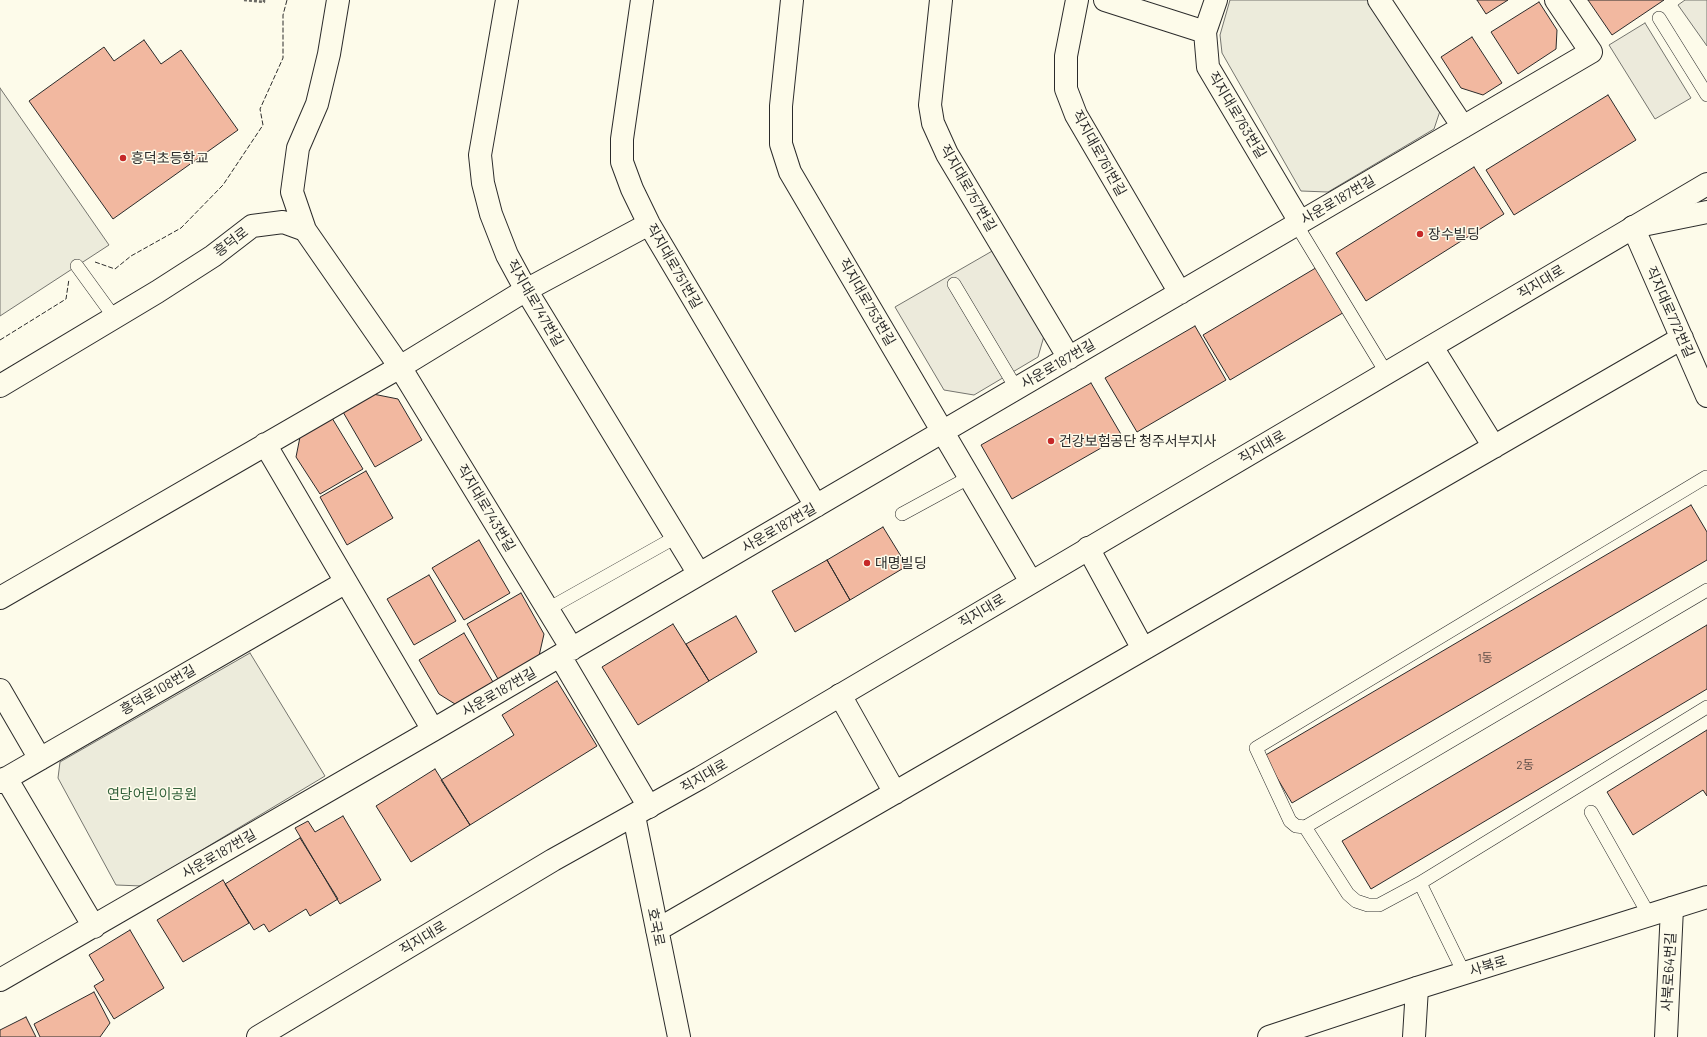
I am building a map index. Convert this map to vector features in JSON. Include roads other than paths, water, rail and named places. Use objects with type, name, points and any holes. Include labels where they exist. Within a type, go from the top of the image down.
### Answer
[{"type":"street","points":[[305,230],[292,192],[298,148],[317,104],[329,54],[338,0]]},
{"type":"street","name":"직지대로747번길","points":[[507,0],[480,156],[483,183],[491,214],[507,255],[526,290],[699,574]]},
{"type":"street","name":"직지대로751번길","points":[[642,0],[622,139],[622,162],[632,189],[649,224],[816,506]]},
{"type":"street","name":"직지대로753번길","points":[[792,0],[781,106],[781,144],[788,165],[794,179],[1031,582]]},
{"type":"street","name":"직지대로757번길","points":[[941,0],[930,105],[933,123],[947,154],[1069,358]]},
{"type":"street","name":"직지대로761번길","points":[[1077,0],[1066,56],[1066,88],[1076,115],[1180,293]]},
{"type":"street","points":[[1105,0],[1205,32]]},
{"type":"street","name":"직지대로763번길","points":[[1216,0],[1205,32],[1208,67],[1298,223]]},
{"type":"street","name":"사운로187번길","points":[[0,980],[433,730],[1591,52],[1556,0]]},
{"type":"street","points":[[1379,1],[1463,127]]},
{"type":"street","name":"직지대로","points":[[258,1037],[553,860],[641,812],[1088,548],[1387,374],[1707,184]]},
{"type":"street","points":[[1633,227],[1707,212]]},
{"type":"street","name":"흥덕로","points":[[0,386],[214,256],[252,226],[283,222],[305,230]]},
{"type":"street","points":[[0,598],[400,367],[526,290],[649,224]]},
{"type":"street","name":"직지대로772번길","points":[[1633,227],[1707,396]]},
{"type":"street","name":"직지대로743번길","points":[[305,230],[400,367],[548,609],[566,652],[641,812]]},
{"type":"street","points":[[657,930],[1682,338]]},
{"type":"street","points":[[1432,347],[1494,447]]},
{"type":"street","points":[[265,444],[433,730]]},
{"type":"street","points":[[1088,548],[1143,649]]},
{"type":"street","name":"흥덕로108번길","points":[[3,780],[346,582]]},
{"type":"street","points":[[0,690],[40,758]]},
{"type":"street","points":[[840,695],[895,793]]},
{"type":"street","points":[[3,780],[94,927]]},
{"type":"street","name":"호국로","points":[[641,812],[657,930],[679,1037]]},
{"type":"street","name":"사북로","points":[[1269,1037],[1417,988],[1707,897]]},
{"type":"street","name":"사북로64번길","points":[[1666,1037],[1672,908]]},
{"type":"street","points":[[1414,1037],[1417,988]]},
{"type":"lane","points":[[1659,18],[1707,95]]},
{"type":"lane","name":"직지대로763번길","points":[[1298,223],[1387,374]]},
{"type":"lane","points":[[77,266],[114,318]]},
{"type":"lane","points":[[954,284],[1016,388]]},
{"type":"lane","points":[[902,514],[970,477]]},
{"type":"lane","points":[[1707,479],[1706,477],[1256,748],[1290,821],[1296,826],[1305,827],[1707,590]]},
{"type":"lane","points":[[548,609],[676,537]]},
{"type":"lane","points":[[1305,827],[1342,886],[1356,901],[1368,905],[1379,905],[1420,883],[1707,707]]},
{"type":"lane","points":[[1591,812],[1650,915]]},
{"type":"lane","points":[[1420,883],[1464,973]]},
{"type":"place","name":"흥덕초등학교","points":[[123,158]]},
{"type":"place","name":"장수빌딩","points":[[1420,234]]},
{"type":"place","name":"건강보험공단 청주서부지사","points":[[1051,441]]},
{"type":"place","name":"대명빌딩","points":[[867,563]]},
{"type":"park label","name":"연당어린이공원","points":[[152,794]]}]
